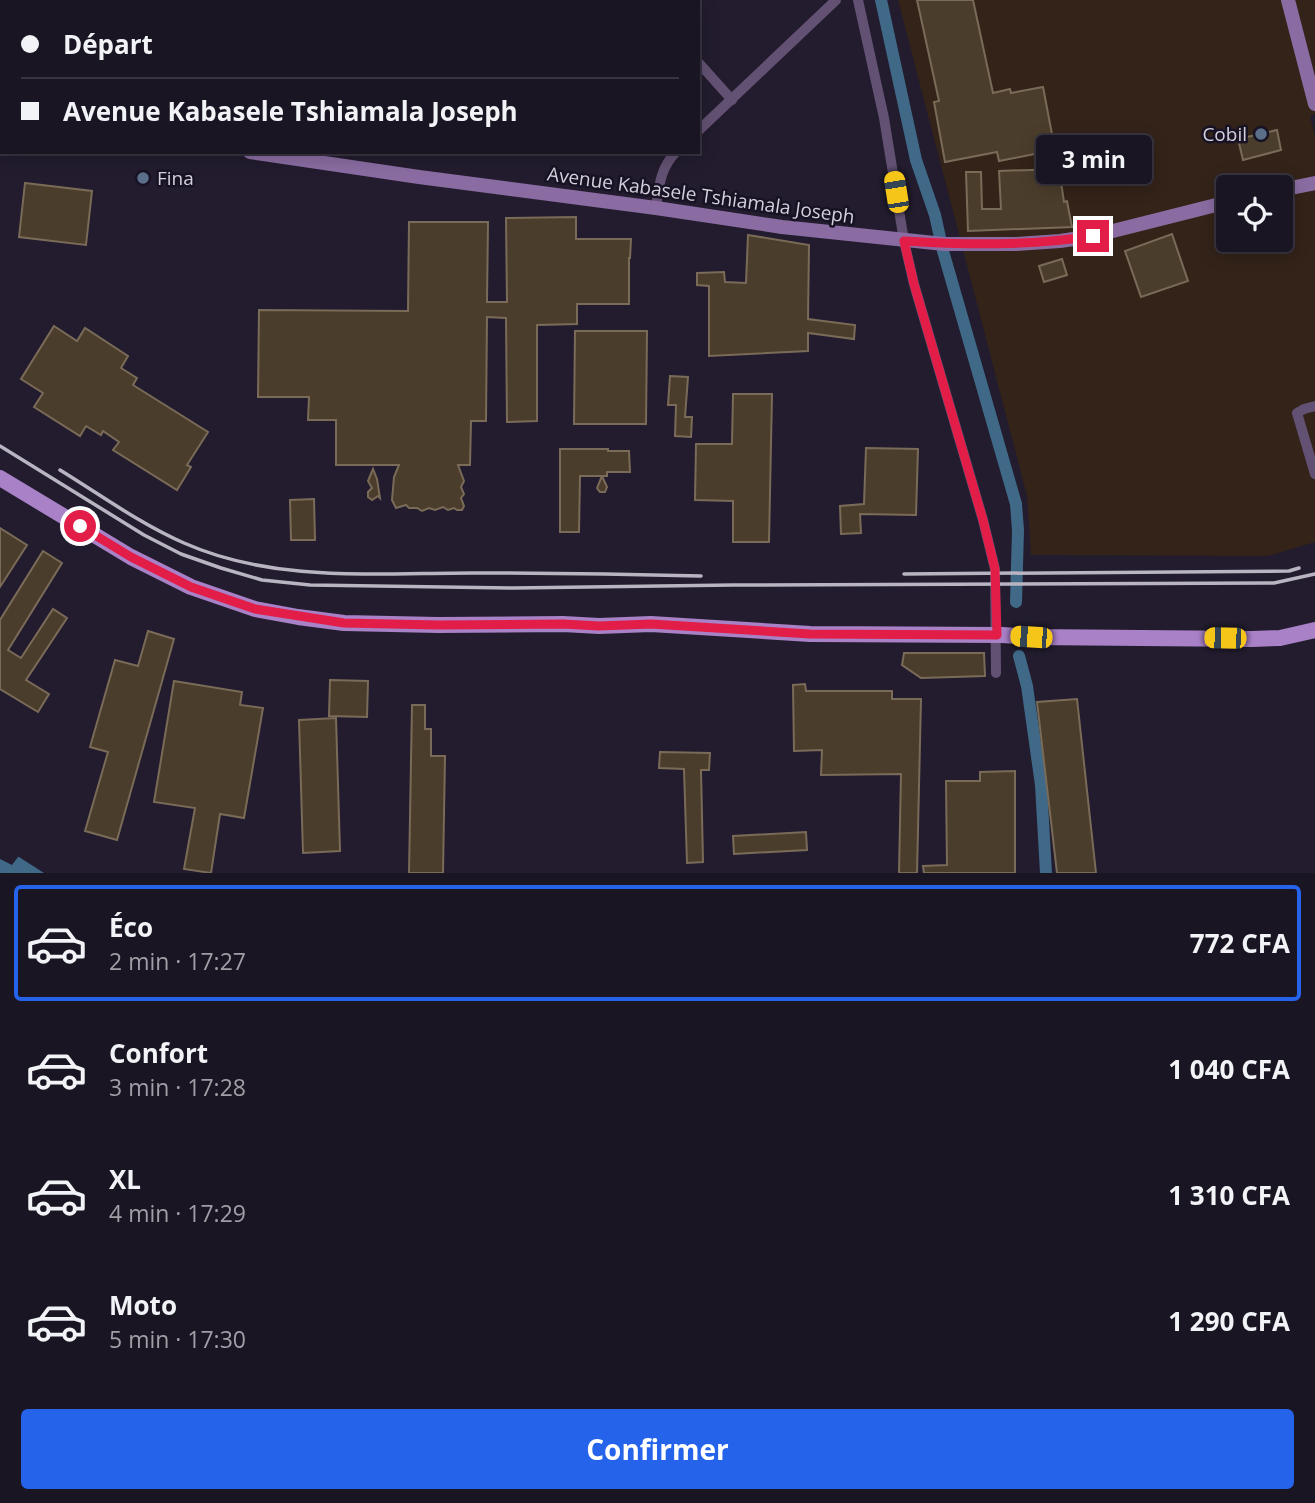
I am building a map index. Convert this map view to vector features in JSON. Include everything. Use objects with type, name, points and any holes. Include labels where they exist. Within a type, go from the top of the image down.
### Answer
[{"type":"main road","points":[[1288,0],[1315,104]]},
{"type":"main road","name":"Avenue Kabasele Tshiamala Joseph","points":[[264,154],[782,227],[944,244],[1060,242],[1216,205]]},
{"type":"main road","points":[[1293,188],[1315,183]]},
{"type":"main road","points":[[0,478],[131,557],[191,587],[255,609],[344,623],[599,626],[651,624],[810,634],[1252,639],[1280,638],[1315,630]]},
{"type":"street","points":[[700,129],[836,0]]},
{"type":"street","points":[[858,0],[884,118],[904,241],[914,284],[995,569],[1000,635],[996,673]]},
{"type":"street","points":[[700,64],[732,100]]},
{"type":"street","points":[[656,208],[663,169],[674,154]]},
{"type":"street","points":[[1315,406],[1297,413],[1315,474]]},
{"type":"shaded area","points":[[898,0],[1315,0],[1315,114],[1310,116],[1315,136],[1315,542],[1268,556],[1031,555],[1027,496]]},
{"type":"water","points":[[18,857],[44,873],[0,873],[0,859],[12,865]]},
{"type":"building","points":[[917,0],[973,0],[993,93],[1010,89],[1011,93],[1043,87],[1055,150],[999,161],[997,152],[945,162],[934,102],[939,101]]},
{"type":"building","points":[[1277,130],[1281,150],[1243,160],[1238,139]]},
{"type":"building","points":[[1059,169],[1064,202],[1067,201],[1072,227],[968,231],[966,172],[981,172],[982,209],[1001,209],[999,171]]},
{"type":"building","points":[[25,183],[92,191],[86,245],[19,237]]},
{"type":"building","points":[[576,217],[576,239],[631,239],[629,304],[577,304],[577,324],[537,325],[537,421],[507,422],[506,318],[487,317],[486,421],[471,421],[470,465],[458,465],[464,481],[461,487],[464,494],[461,498],[464,506],[462,510],[448,510],[443,507],[422,511],[406,505],[396,508],[392,500],[394,477],[399,465],[336,465],[336,420],[308,420],[309,397],[258,397],[259,310],[408,311],[409,222],[488,222],[487,302],[507,302],[506,218]]},
{"type":"building","points":[[1172,234],[1188,281],[1141,297],[1125,251]]},
{"type":"building","points":[[748,235],[809,245],[808,319],[855,325],[854,339],[808,333],[808,351],[709,356],[709,286],[697,285],[697,273],[724,272],[725,282],[746,283]]},
{"type":"building","points":[[1062,259],[1067,275],[1044,282],[1039,266]]},
{"type":"building","points":[[54,326],[77,341],[85,328],[128,356],[121,368],[137,378],[133,385],[208,432],[187,465],[191,467],[177,490],[113,450],[119,442],[103,431],[101,435],[86,426],[80,436],[34,407],[43,393],[21,379]]},
{"type":"building","points":[[575,331],[647,331],[646,424],[574,424]]},
{"type":"building","points":[[670,376],[688,377],[685,417],[692,417],[691,437],[675,436],[676,405],[668,405]]},
{"type":"building","points":[[733,394],[772,394],[769,542],[733,542],[733,501],[695,500],[696,444],[732,444]]},
{"type":"building","points":[[866,448],[918,449],[916,515],[860,514],[861,533],[841,534],[840,506],[864,504]]},
{"type":"building","points":[[560,449],[629,451],[630,472],[607,472],[607,476],[580,476],[579,532],[560,532]]},
{"type":"building","points":[[373,469],[380,498],[378,496],[372,500],[368,497],[372,488],[368,481]]},
{"type":"building","points":[[602,476],[607,487],[605,492],[600,492],[597,488]]},
{"type":"building","points":[[314,499],[315,540],[291,540],[290,500]]},
{"type":"building","points":[[0,528],[27,545],[0,587]]},
{"type":"building","points":[[43,551],[62,563],[8,650],[21,658],[53,609],[67,618],[26,680],[49,694],[38,712],[0,689],[0,620]]},
{"type":"building","points":[[148,631],[174,639],[117,840],[85,831],[108,752],[90,747],[115,660],[138,666]]},
{"type":"building","points":[[904,653],[984,653],[985,676],[921,678],[902,665]]},
{"type":"building","points":[[330,680],[368,681],[367,717],[329,716]]},
{"type":"building","points":[[174,681],[242,692],[240,705],[263,708],[244,818],[220,814],[211,873],[184,869],[195,808],[154,802]]},
{"type":"building","points":[[805,684],[806,691],[892,691],[892,699],[921,699],[917,873],[899,873],[901,774],[821,775],[822,750],[794,751],[793,685]]},
{"type":"building","points":[[1077,699],[1096,873],[1057,873],[1037,702]]},
{"type":"building","points":[[412,705],[425,705],[425,729],[431,729],[431,756],[445,756],[443,873],[409,873]]},
{"type":"building","points":[[336,718],[340,851],[303,853],[299,720]]},
{"type":"building","points":[[660,752],[710,753],[709,770],[701,770],[703,862],[687,863],[684,769],[659,768]]},
{"type":"building","points":[[1015,771],[1015,873],[924,873],[923,866],[947,865],[946,781],[980,781],[980,772]]},
{"type":"building","points":[[806,832],[807,850],[734,854],[733,836]]},
{"type":"waterway","points":[[881,0],[916,160],[935,215],[1016,504],[1016,602]]},
{"type":"waterway","points":[[1019,656],[1027,686],[1041,785],[1046,873]]},
{"type":"railway","points":[[0,446],[144,535],[181,554],[262,580],[310,585],[514,588],[1274,583],[1315,574]]},
{"type":"railway","points":[[60,470],[168,536],[218,556],[253,565],[362,574],[701,576]]},
{"type":"railway","points":[[904,574],[1289,571],[1299,568]]},
{"type":"place","name":"Cobil","points":[[1261,134]]},
{"type":"place","name":"Fina","points":[[143,178]]},
{"type":"route","points":[[80,526],[131,557],[191,587],[255,609],[344,623],[599,626],[651,624],[810,634],[997,635],[995,569],[904,241],[1016,244],[1060,242],[1093,236]]}]
